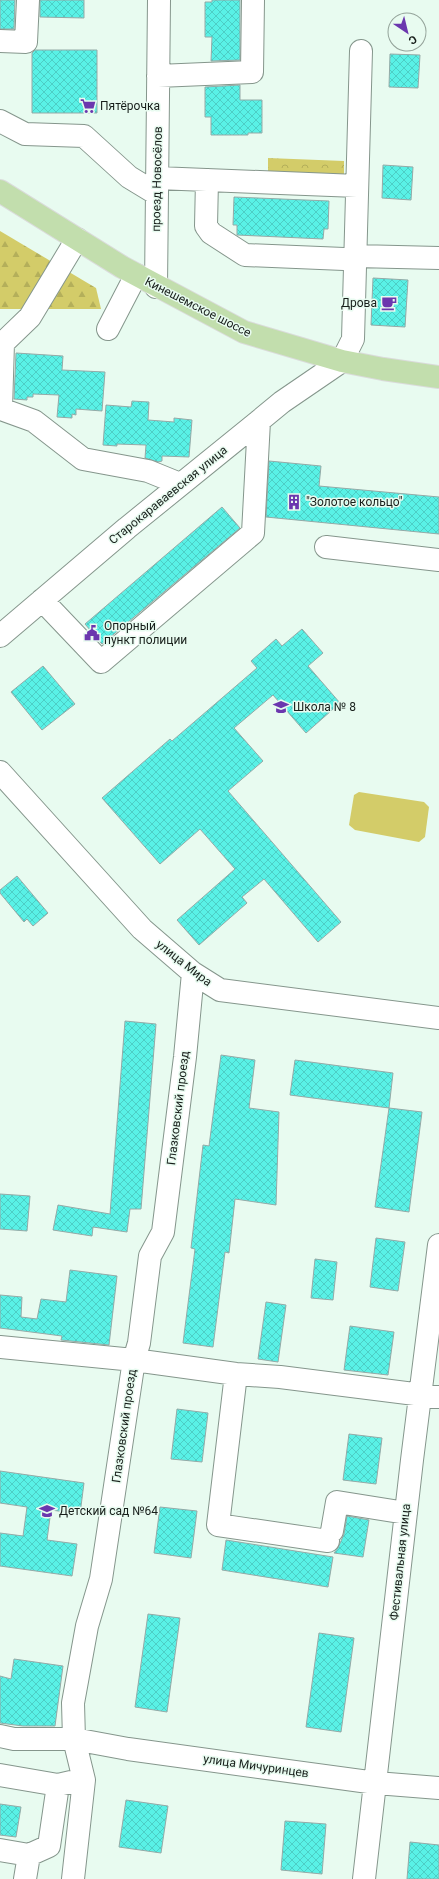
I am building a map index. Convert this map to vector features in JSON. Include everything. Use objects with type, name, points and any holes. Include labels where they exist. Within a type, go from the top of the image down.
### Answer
[{"type":"main road","name":"Кинешемское шоссе","points":[[0,191],[156,287],[244,332],[342,361],[439,377]]},
{"type":"street","points":[[0,41],[26,42],[28,0]]},
{"type":"street","name":"проезд Новосёлов","points":[[156,287],[159,0]]},
{"type":"street","points":[[158,76],[252,72],[253,0]]},
{"type":"street","points":[[342,361],[354,339],[361,50]]},
{"type":"street","points":[[0,121],[25,134],[84,136],[129,177],[157,186],[207,180],[357,186]]},
{"type":"street","points":[[207,180],[206,226],[210,233],[245,255],[344,259],[356,256],[439,258]]},
{"type":"street","points":[[77,239],[30,317],[3,343],[1,409],[34,421],[83,459],[148,471],[180,484]]},
{"type":"street","points":[[108,329],[136,275]]},
{"type":"street","name":"Старокараваевская улица","points":[[0,636],[180,484],[282,402],[342,361]]},
{"type":"street","points":[[42,600],[101,662],[253,533],[259,421]]},
{"type":"street","points":[[326,547],[439,560]]},
{"type":"street","name":"улица Мира","points":[[0,772],[142,929],[193,973],[220,990],[439,1018]]},
{"type":"street","name":"Глазковский проезд","points":[[73,1879],[84,1780],[74,1739],[73,1703],[87,1626],[101,1579],[134,1360],[139,1343],[150,1256],[163,1232],[185,1057],[193,973]]},
{"type":"street","name":"Фестивальная улица","points":[[364,1879],[406,1513],[429,1396],[439,1245]]},
{"type":"street","points":[[0,1347],[134,1360],[236,1374],[280,1377],[429,1396]]},
{"type":"street","points":[[236,1374],[218,1525],[330,1536],[337,1502],[406,1513]]},
{"type":"street","name":"улица Мичуринцев","points":[[0,1736],[14,1739],[74,1739],[128,1749],[376,1783],[439,1788]]},
{"type":"street","points":[[0,1775],[58,1785],[84,1780]]},
{"type":"street","points":[[0,1850],[29,1855],[49,1846],[58,1785]]},
{"type":"street","points":[[25,1879],[29,1855]]},
{"type":"green space","points":[[268,158],[344,161],[344,175],[268,171]]},
{"type":"green space","points":[[0,231],[96,288],[101,309],[0,309]]},
{"type":"green space","points":[[359,792],[424,802],[429,807],[425,837],[419,842],[355,830],[349,825],[354,795]]},
{"type":"building","points":[[0,0],[15,0],[14,29],[0,29]]},
{"type":"building","points":[[40,0],[84,0],[84,18],[40,17]]},
{"type":"building","points":[[212,0],[240,0],[240,60],[211,61],[212,37],[205,37],[205,2],[212,2]]},
{"type":"building","points":[[35,50],[97,50],[97,113],[32,113],[32,53]]},
{"type":"building","points":[[390,54],[420,55],[418,88],[389,87]]},
{"type":"building","points":[[240,85],[240,100],[262,100],[262,133],[248,133],[248,135],[211,135],[211,117],[205,117],[205,87]]},
{"type":"building","points":[[383,165],[413,167],[411,200],[382,198]]},
{"type":"building","points":[[234,197],[329,201],[328,229],[324,229],[323,239],[237,235],[237,225],[233,225]]},
{"type":"building","name":"Дрова","points":[[373,278],[408,280],[405,327],[371,325]]},
{"type":"building","points":[[16,353],[63,356],[62,370],[105,372],[102,411],[76,409],[76,415],[72,414],[72,418],[57,417],[59,395],[33,394],[33,397],[27,397],[27,400],[14,399]]},
{"type":"building","points":[[132,401],[149,402],[148,420],[174,422],[174,418],[192,420],[189,457],[162,456],[162,461],[158,462],[145,458],[146,445],[103,445],[106,405],[131,407]]},
{"type":"building","points":[[269,461],[321,466],[319,486],[439,497],[439,534],[266,517]]},
{"type":"building","points":[[222,507],[240,528],[102,644],[85,624]]},
{"type":"building","points":[[302,629],[323,653],[308,666],[340,703],[306,733],[273,695],[234,728],[263,761],[228,791],[341,922],[318,942],[264,879],[242,897],[247,903],[199,945],[177,920],[235,869],[200,829],[160,864],[102,798],[170,739],[172,741],[257,668],[251,661],[276,639],[282,646]]},
{"type":"building","points":[[43,666],[75,704],[42,730],[11,692]]},
{"type":"building","points":[[17,876],[48,913],[33,926],[27,919],[24,922],[0,893],[0,890]]},
{"type":"building","points":[[125,1021],[156,1024],[141,1209],[130,1209],[127,1232],[93,1227],[92,1236],[53,1230],[58,1205],[110,1214]]},
{"type":"building","points":[[221,1055],[255,1060],[249,1108],[279,1112],[276,1205],[235,1199],[229,1253],[225,1252],[213,1347],[183,1343],[195,1249],[191,1248],[203,1145],[209,1146]]},
{"type":"building","points":[[295,1060],[393,1073],[389,1108],[290,1095]]},
{"type":"building","points":[[389,1108],[422,1112],[409,1212],[375,1207]]},
{"type":"building","points":[[0,1194],[30,1196],[27,1231],[0,1229]]},
{"type":"building","points":[[376,1238],[405,1242],[398,1291],[370,1287]]},
{"type":"building","points":[[315,1259],[337,1262],[333,1300],[311,1298]]},
{"type":"building","points":[[70,1270],[117,1276],[109,1345],[61,1340],[62,1336],[0,1328],[0,1295],[22,1297],[21,1317],[37,1319],[41,1299],[66,1302]]},
{"type":"building","points":[[266,1302],[286,1305],[278,1362],[258,1359]]},
{"type":"building","points":[[350,1326],[394,1332],[388,1375],[344,1370]]},
{"type":"building","points":[[177,1409],[208,1413],[202,1462],[171,1459]]},
{"type":"building","points":[[349,1434],[382,1438],[376,1484],[343,1480]]},
{"type":"building","points":[[0,1471],[84,1483],[80,1514],[51,1510],[47,1540],[77,1544],[72,1576],[0,1566],[0,1533],[23,1536],[27,1507],[0,1503]]},
{"type":"building","points":[[160,1507],[197,1511],[191,1558],[154,1553]]},
{"type":"building","points":[[347,1516],[369,1520],[363,1557],[334,1553],[338,1548],[344,1534]]},
{"type":"building","points":[[226,1540],[333,1557],[328,1587],[222,1570]]},
{"type":"building","points":[[148,1614],[180,1618],[167,1712],[135,1707]]},
{"type":"building","points":[[319,1633],[354,1638],[341,1732],[306,1727]]},
{"type":"building","points":[[14,1659],[63,1666],[55,1726],[23,1726],[0,1723],[0,1676],[11,1679]]},
{"type":"building","points":[[126,1800],[168,1806],[161,1853],[119,1847]]},
{"type":"building","points":[[0,1804],[21,1807],[16,1837],[0,1835]]},
{"type":"building","points":[[285,1821],[326,1824],[322,1874],[281,1870]]},
{"type":"building","points":[[410,1842],[439,1845],[439,1879],[407,1879]]},
{"type":"place","name":"Пятёрочка","points":[[88,106]]},
{"type":"place","name":"Дрова","points":[[389,303]]},
{"type":"place","name":"\"Золотое кольцо\"","points":[[294,502]]},
{"type":"place","name":"Опорный пункт полиции","points":[[92,633]]},
{"type":"place","name":"Школа № 8","points":[[281,707]]},
{"type":"place","name":"Детский сад №64","points":[[47,1511]]}]
